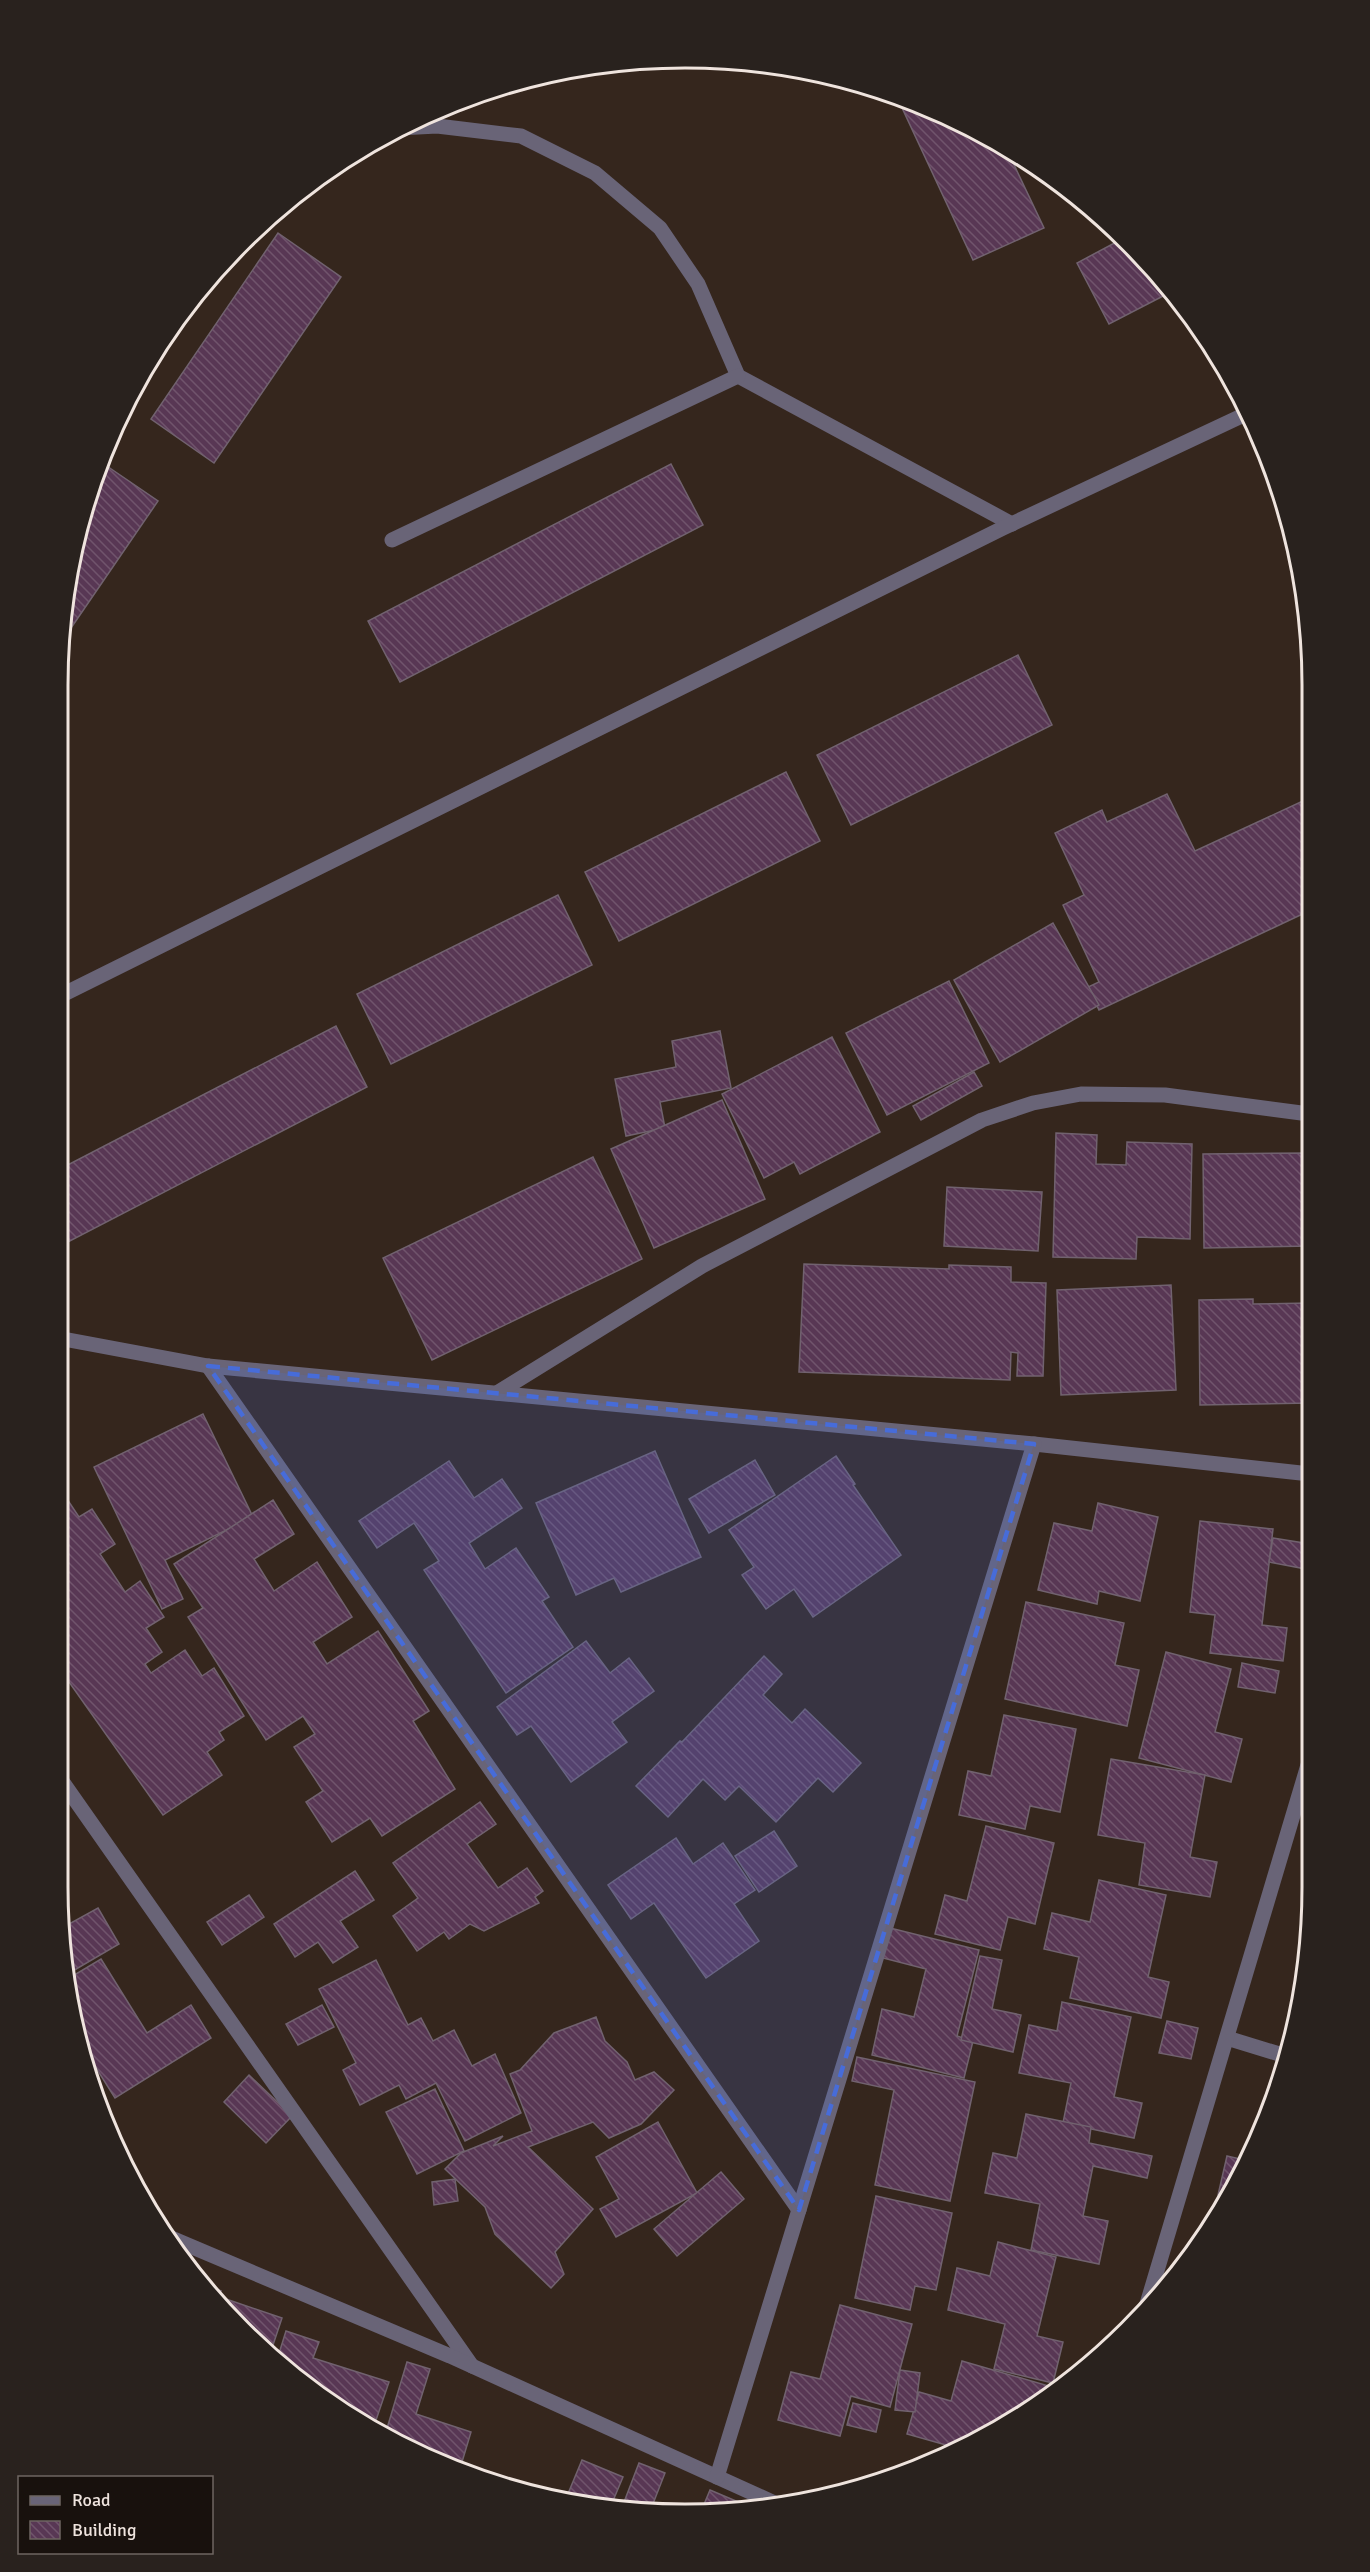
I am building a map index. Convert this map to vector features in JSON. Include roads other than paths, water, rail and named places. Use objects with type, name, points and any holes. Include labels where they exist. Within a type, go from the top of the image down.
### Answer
[{"type":"street","points":[[422,127],[437,126],[521,136],[595,173],[660,228],[698,284],[738,376],[1012,524]]},
{"type":"street","points":[[392,540],[738,376]]},
{"type":"street","points":[[68,993],[1012,524],[1241,416]]},
{"type":"street","points":[[497,1393],[702,1266],[982,1120],[1033,1103],[1081,1094],[1165,1095],[1302,1113]]},
{"type":"street","points":[[68,1340],[208,1366],[1034,1444],[1302,1473]]},
{"type":"street","points":[[208,1366],[799,2210]]},
{"type":"street","points":[[717,2477],[1034,1444]]},
{"type":"street","points":[[1151,2292],[1302,1785]]},
{"type":"street","points":[[68,1790],[472,2366]]},
{"type":"street","points":[[1227,2038],[1279,2054]]},
{"type":"street","points":[[180,2242],[472,2366],[766,2499]]}]
